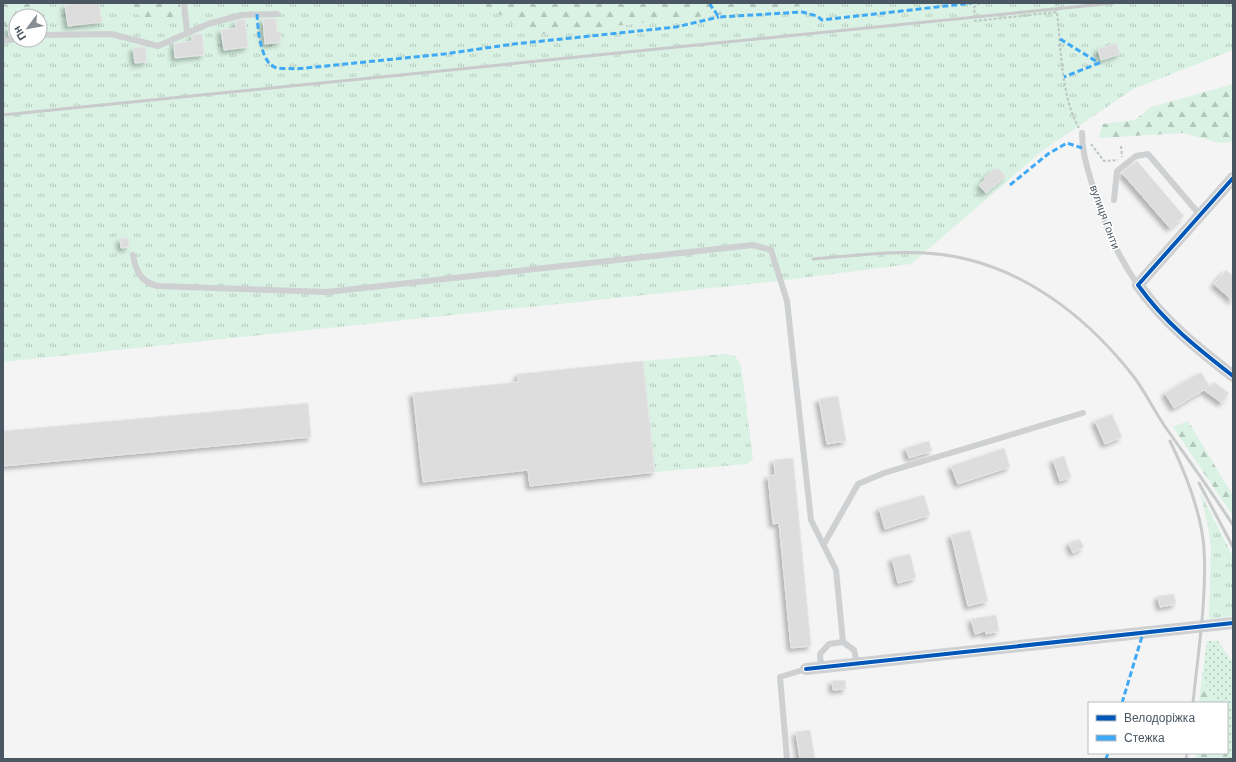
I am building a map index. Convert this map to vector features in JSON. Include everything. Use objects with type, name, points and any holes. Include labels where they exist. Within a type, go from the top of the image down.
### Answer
[{"type":"street","points":[[1138,285],[1233,178]]},
{"type":"street","name":"вулиця Гонти","points":[[1138,285],[1154,307],[1181,335],[1233,376]]},
{"type":"street","points":[[806,669],[1233,623]]},
{"type":"lane","points":[[184,3],[187,32]]},
{"type":"lane","points":[[48,35],[112,34],[158,46],[208,24],[242,15],[277,14]]},
{"type":"lane","name":"вулиця Гонти","points":[[1082,133],[1082,148],[1106,228],[1118,254],[1138,285]]},
{"type":"lane","points":[[1114,200],[1117,171],[1136,156],[1148,154],[1200,215]]},
{"type":"lane","points":[[133,256],[136,269],[141,278],[148,284],[158,286],[326,292],[752,245],[771,250],[787,301],[811,520],[836,570],[842,642]]},
{"type":"lane","points":[[824,544],[858,484],[884,473],[1084,413]]},
{"type":"lane","points":[[820,667],[820,654],[829,644],[842,642],[854,650],[857,663]]},
{"type":"lane","points":[[787,759],[780,677],[806,669]]},
{"type":"path","points":[[980,3],[974,7],[975,21],[1057,12]]},
{"type":"path","points":[[1056,3],[1064,80],[1074,118],[1082,133],[1104,161],[1123,160],[1121,146]]},
{"type":"green space","points":[[3,3],[37,3],[36,8],[8,8],[8,39],[3,37]]},
{"type":"green space","points":[[37,3],[114,3],[141,16],[181,11],[180,3],[466,3],[477,4],[503,16],[519,30],[541,34],[826,3],[1233,3],[1233,50],[1133,89],[1042,151],[911,264],[769,282],[3,362],[3,37],[8,39],[8,48],[48,48],[48,8],[36,8]]},
{"type":"green space","points":[[114,3],[180,3],[181,11],[172,24],[141,16]]},
{"type":"green space","points":[[466,3],[826,3],[541,34],[519,30],[503,16],[477,4]]},
{"type":"green space","points":[[1233,84],[1233,142],[1220,143],[1183,133],[1099,138],[1103,124],[1135,120],[1151,107]]},
{"type":"green space","points":[[725,354],[735,356],[741,365],[753,459],[747,464],[655,472],[643,361]]},
{"type":"green space","points":[[1188,421],[1233,496],[1233,516],[1173,427]]},
{"type":"green space","points":[[1200,492],[1233,557],[1233,616],[1209,619],[1211,547]]},
{"type":"green space","points":[[1207,641],[1218,641],[1233,663],[1233,759],[1228,759],[1227,754],[1228,702],[1214,702],[1202,677]]},
{"type":"green space","points":[[1202,677],[1214,702],[1199,702]]},
{"type":"green space","points":[[1196,754],[1227,754],[1228,759],[1197,759]]},
{"type":"building","points":[[99,3],[102,22],[68,26],[65,5]]},
{"type":"building","points":[[245,19],[248,47],[224,50],[221,30],[236,28],[235,22]]},
{"type":"building","points":[[263,19],[276,19],[277,32],[280,32],[281,42],[265,44]]},
{"type":"building","points":[[195,34],[202,34],[204,55],[175,58],[174,44],[192,41],[192,36]]},
{"type":"building","points":[[1116,43],[1120,54],[1101,60],[1098,49]]},
{"type":"building","points":[[145,47],[147,62],[135,63],[133,48]]},
{"type":"building","points":[[1137,161],[1184,216],[1170,228],[1122,173]]},
{"type":"building","points":[[998,168],[1006,176],[986,193],[979,185],[994,169],[995,170]]},
{"type":"building","points":[[128,238],[129,247],[121,248],[120,239]]},
{"type":"building","points":[[1226,270],[1233,276],[1233,301],[1214,284]]},
{"type":"building","points":[[643,361],[655,472],[530,486],[528,470],[423,482],[413,393],[518,382],[518,374]]},
{"type":"building","points":[[1201,372],[1210,387],[1214,382],[1229,393],[1222,403],[1204,390],[1174,408],[1165,393]]},
{"type":"building","points":[[838,396],[846,441],[827,444],[819,399]]},
{"type":"building","points":[[308,403],[311,437],[3,466],[3,431]]},
{"type":"building","points":[[1112,414],[1122,437],[1105,444],[1095,421]]},
{"type":"building","points":[[929,441],[932,451],[909,458],[906,448]]},
{"type":"building","points":[[1004,448],[1010,467],[958,484],[951,466]]},
{"type":"building","points":[[1064,456],[1071,477],[1060,481],[1053,460]]},
{"type":"building","points":[[793,458],[811,646],[791,648],[779,523],[773,524],[768,476],[775,475],[774,460]]},
{"type":"building","points":[[924,495],[930,515],[885,529],[879,508]]},
{"type":"building","points":[[970,530],[988,601],[968,606],[951,535]]},
{"type":"building","points":[[1079,539],[1084,547],[1073,553],[1069,543]]},
{"type":"building","points":[[910,554],[916,578],[898,583],[892,558]]},
{"type":"building","points":[[1174,594],[1176,604],[1160,607],[1158,596]]},
{"type":"building","points":[[996,615],[999,631],[986,634],[985,631],[975,634],[971,619]]},
{"type":"building","points":[[845,680],[846,689],[833,690],[832,681]]},
{"type":"building","points":[[810,730],[815,759],[800,759],[796,732]]},
{"type":"railway","points":[[3,115],[1114,3]]},
{"type":"railway","points":[[813,259],[872,254],[912,252],[931,253],[970,260],[994,268],[1018,278],[1040,290],[1081,321],[1118,357],[1134,377],[1164,425],[1233,525]]},
{"type":"railway","points":[[1170,441],[1182,466],[1192,493],[1200,520],[1204,548],[1205,567],[1203,606],[1193,702]]},
{"type":"railway","points":[[1199,483],[1233,547]]},
{"type":"railway","points":[[1186,759],[1187,754]]},
{"type":"marked path","points":[[710,3],[719,17],[802,12],[817,16],[822,20],[972,3]]},
{"type":"marked path","points":[[257,14],[261,45],[267,60],[271,65],[277,68],[296,69],[444,54],[514,44],[676,27],[719,17]]},
{"type":"marked path","points":[[1060,39],[1099,63],[1064,77]]},
{"type":"marked path","points":[[1010,185],[1048,154],[1067,143],[1082,148]]},
{"type":"marked path","points":[[1122,702],[1143,633]]},
{"type":"marked path","points":[[1106,759],[1108,754]]},
{"type":"cycle path","points":[[1233,178],[1138,285],[1148,299],[1170,323],[1194,345],[1233,376]]},
{"type":"cycle path","points":[[806,669],[1233,623]]}]
